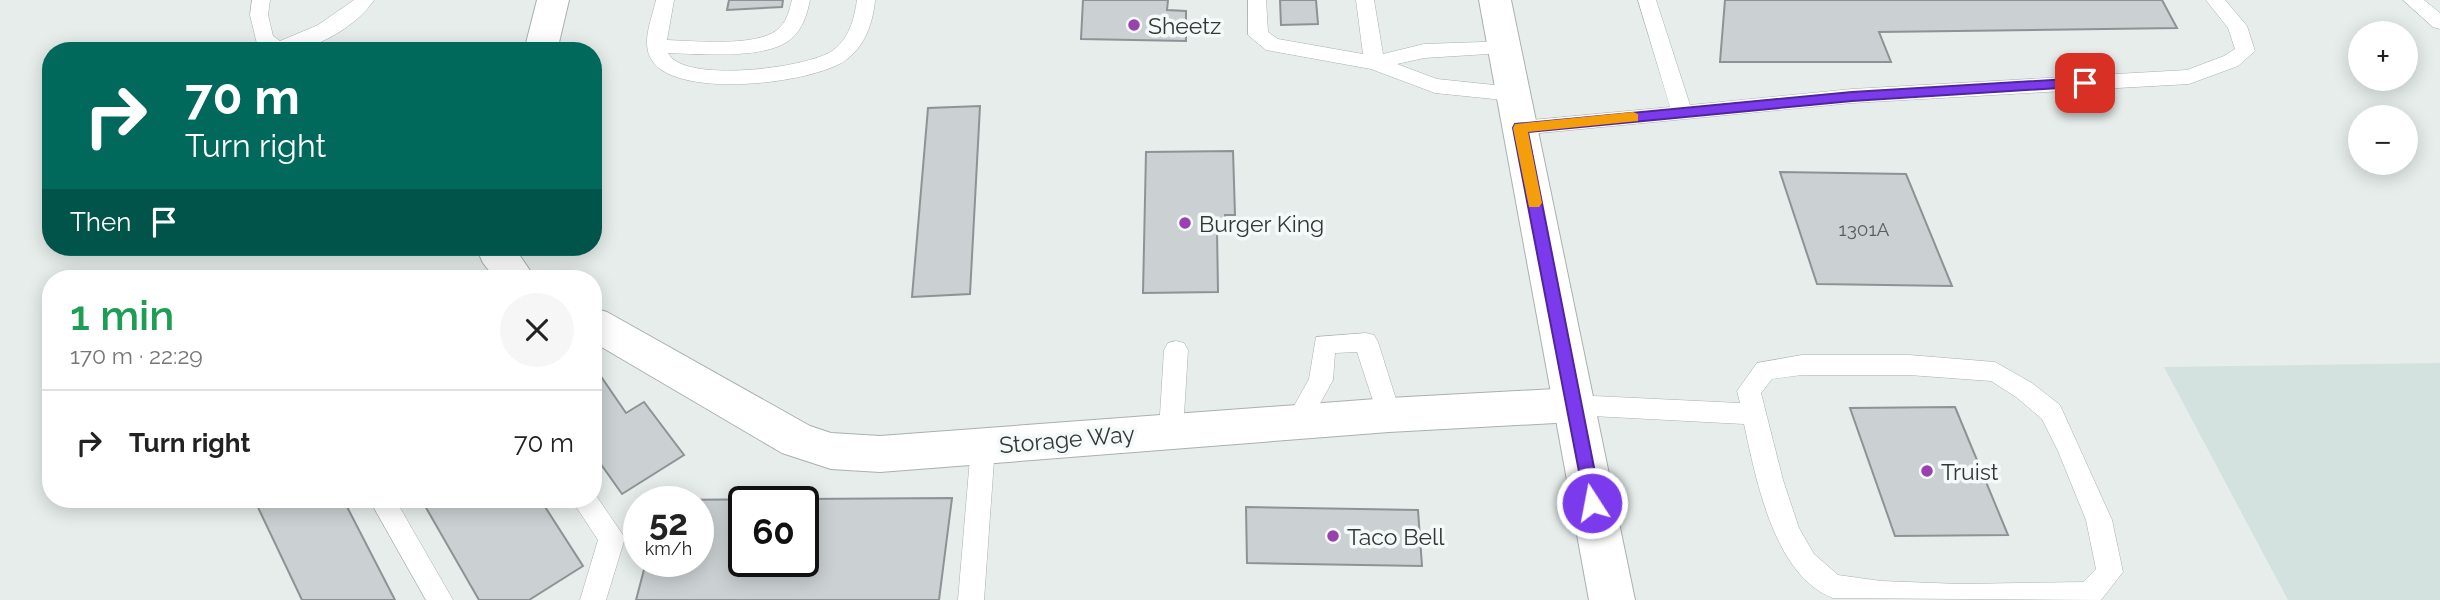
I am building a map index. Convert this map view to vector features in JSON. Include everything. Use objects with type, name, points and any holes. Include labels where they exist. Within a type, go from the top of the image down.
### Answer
[{"type":"street","points":[[542,42],[554,0]]},
{"type":"street","points":[[1495,0],[1612,600]]},
{"type":"street","points":[[498,256],[510,270]]},
{"type":"street","name":"Storage Way","points":[[602,328],[797,440],[831,451],[880,454],[1389,415],[1573,405]]},
{"type":"lane","points":[[261,0],[258,15],[264,39],[269,42]]},
{"type":"lane","points":[[301,42],[348,17],[365,0]]},
{"type":"lane","points":[[665,0],[656,46],[663,62],[680,71],[704,77],[811,69],[831,61],[861,32],[866,0]]},
{"type":"lane","points":[[656,46],[760,44],[780,38],[792,26],[801,0]]},
{"type":"lane","points":[[1257,0],[1258,35],[1273,45],[1374,63],[1434,86],[1517,111],[1682,113],[1852,96],[2189,77],[2231,61],[2245,51],[2237,26],[2215,0]]},
{"type":"lane","points":[[1365,0],[1374,63]]},
{"type":"lane","points":[[1647,0],[1682,113]]},
{"type":"lane","points":[[2412,0],[2440,23]]},
{"type":"lane","points":[[1374,63],[1423,51],[1504,46]]},
{"type":"lane","points":[[1297,422],[1321,380],[1324,344],[1366,342],[1389,415]]},
{"type":"lane","points":[[1171,431],[1176,350]]},
{"type":"lane","points":[[1802,365],[1909,365],[1995,372],[2024,390],[2051,412],[2099,520],[2110,572],[2089,594],[2048,599],[1872,594],[1832,586],[1804,561],[1783,518],[1754,414],[1749,391],[1765,370],[1802,365]]},
{"type":"lane","points":[[1573,405],[1754,414]]},
{"type":"lane","points":[[971,600],[983,446]]},
{"type":"lane","points":[[387,508],[440,600]]},
{"type":"lane","points":[[590,508],[612,538],[593,600]]},
{"type":"shaded area","points":[[2440,363],[2440,600],[2288,600],[2164,367]]},
{"type":"building","points":[[729,0],[783,0],[782,7],[727,10]]},
{"type":"building","name":"Sheetz","points":[[1083,0],[1168,0],[1167,10],[1186,11],[1186,41],[1081,39]]},
{"type":"building","name":"Sheetz","points":[[1280,0],[1316,0],[1318,24],[1281,25]]},
{"type":"building","points":[[1725,0],[2162,0],[2177,28],[1879,32],[1891,62],[1720,62]]},
{"type":"building","points":[[980,106],[970,294],[912,297],[928,108]]},
{"type":"building","name":"Burger King","points":[[1233,151],[1235,215],[1225,215],[1226,230],[1217,230],[1218,292],[1143,293],[1146,152]]},
{"type":"building","points":[[1780,172],[1906,174],[1952,286],[1817,284]]},
{"type":"building","points":[[602,378],[626,413],[644,402],[684,455],[635,486],[623,486],[623,493],[602,466]]},
{"type":"building","name":"Truist","points":[[1955,407],[2008,535],[1895,536],[1850,408]]},
{"type":"building","points":[[952,498],[939,600],[636,600],[642,577],[714,577],[714,500],[728,500],[728,577],[819,577],[819,499]]},
{"type":"building","name":"Taco Bell","points":[[1246,507],[1418,510],[1422,566],[1247,563]]},
{"type":"building","points":[[258,508],[348,508],[395,600],[302,600]]},
{"type":"building","points":[[426,508],[546,508],[583,566],[529,600],[479,600]]},
{"type":"slow traffic","points":[[1534,203],[1520,128],[1633,117]]},
{"type":"place","name":"Sheetz","points":[[1134,25]]},
{"type":"place","name":"Burger King","points":[[1185,223]]},
{"type":"place","name":"Truist","points":[[1927,471]]},
{"type":"place","name":"Taco Bell","points":[[1333,536]]},
{"type":"route","points":[[1592,503],[1520,128],[1852,96],[2085,83]]}]
